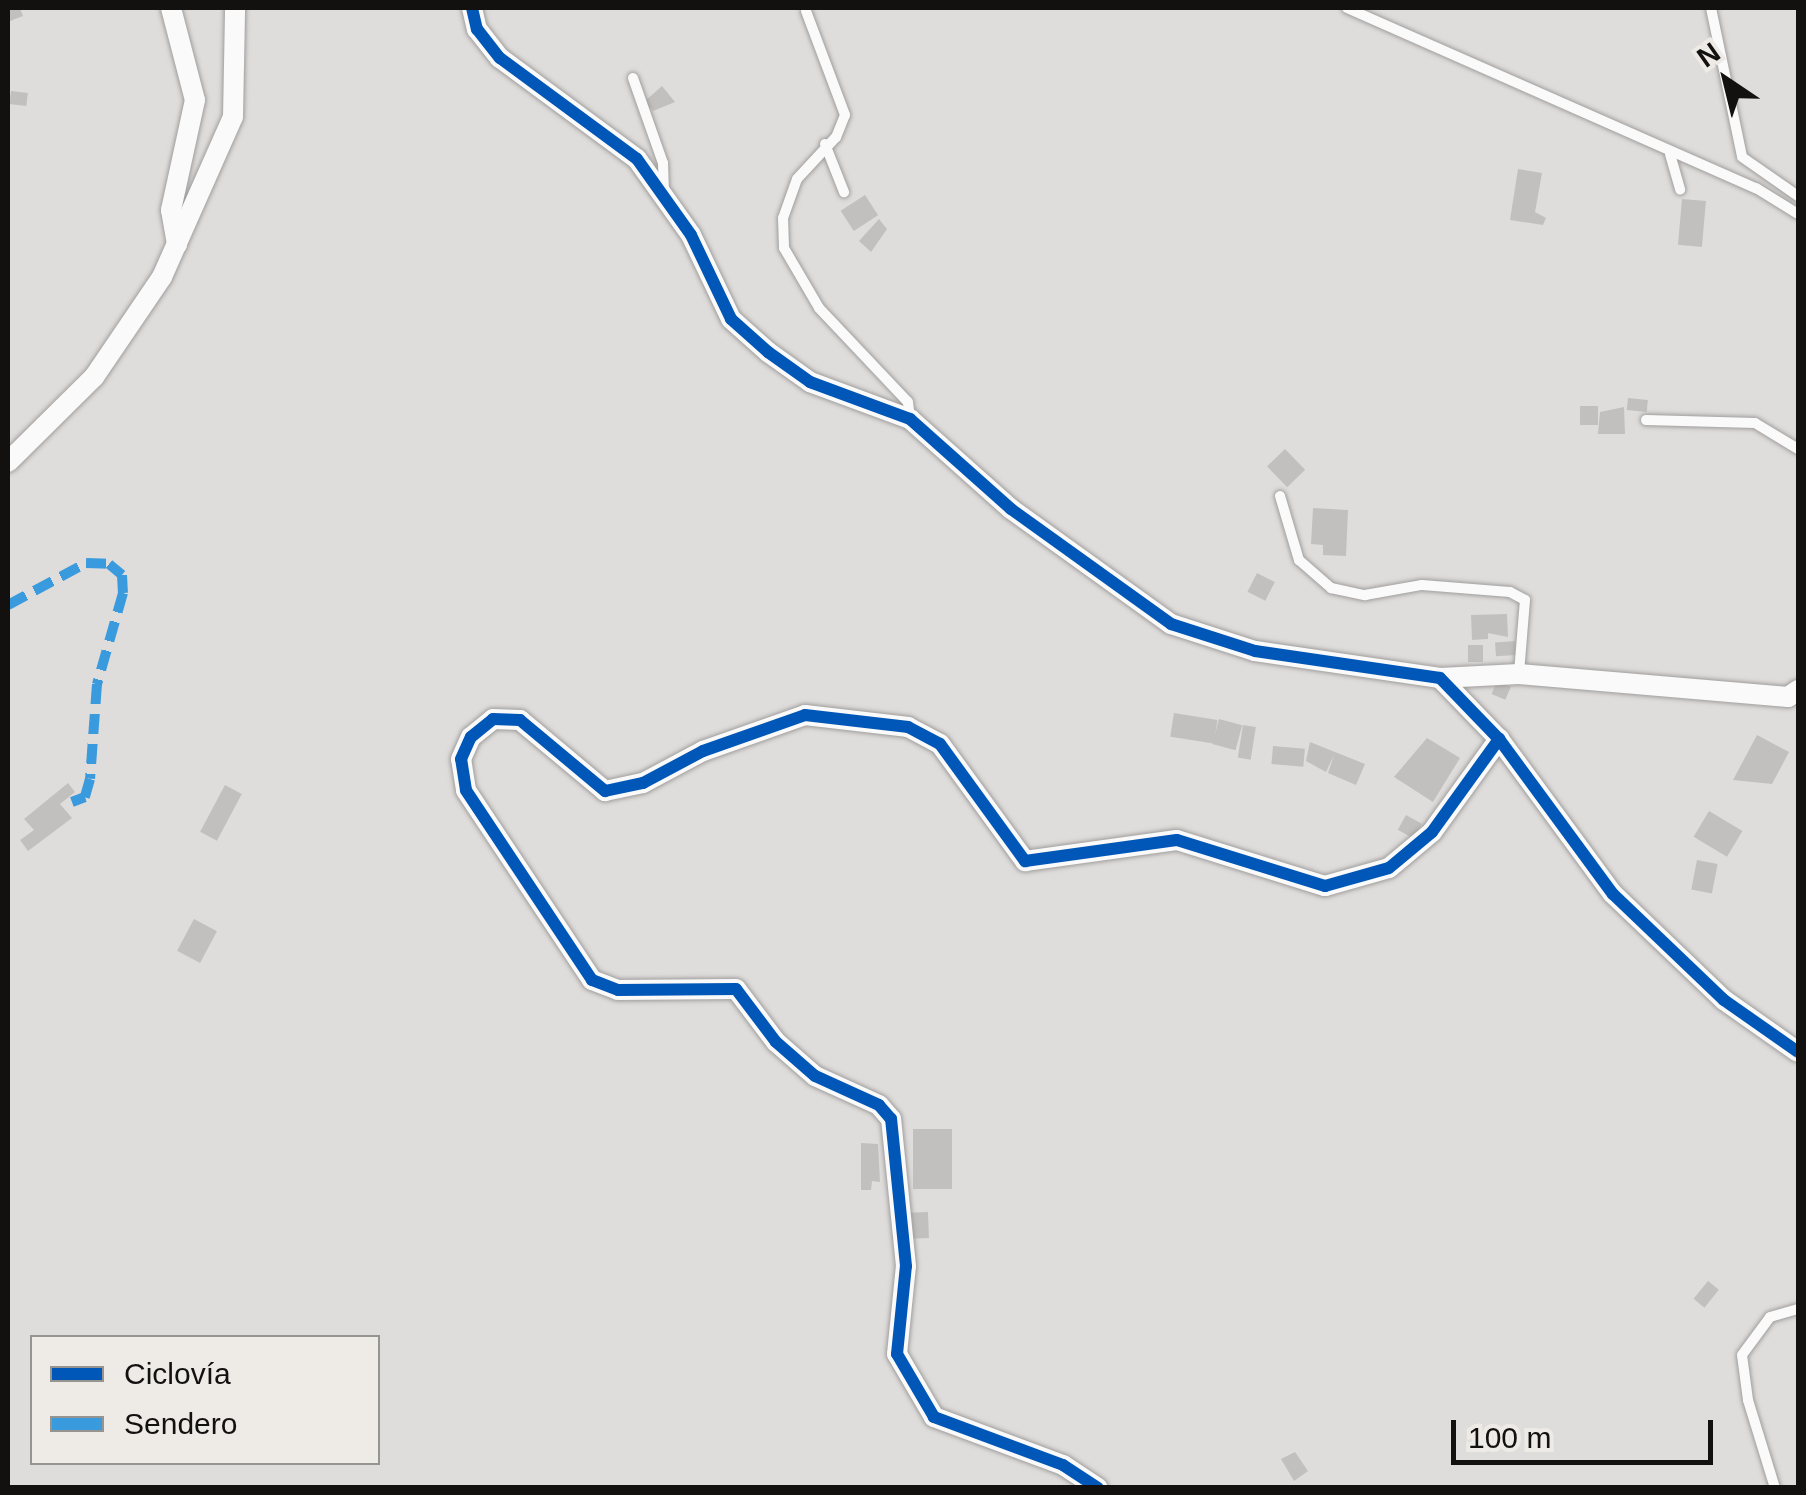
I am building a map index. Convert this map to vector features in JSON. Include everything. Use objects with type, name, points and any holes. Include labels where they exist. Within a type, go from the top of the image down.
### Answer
[{"type":"street","points":[[171,8],[195,100],[171,210],[177,246]]},
{"type":"street","points":[[8,462],[94,377],[177,246],[233,117],[236,8]]},
{"type":"street","points":[[472,8],[477,29],[500,58],[637,159],[691,235],[731,319],[810,382],[910,420],[1011,508],[1170,624],[1255,651],[1440,678],[1519,674],[1788,697],[1798,690]]},
{"type":"street","points":[[1440,678],[1499,740],[1613,894],[1724,1000],[1798,1052]]},
{"type":"street","points":[[1098,1488],[1063,1464],[934,1417],[897,1354],[906,1266],[891,1118],[879,1106],[816,1076],[776,1042],[736,989],[618,990],[592,980],[466,790],[461,759],[472,737],[493,720],[520,720],[605,791],[643,783],[703,751],[805,715],[908,727],[940,744],[1025,860],[1050,862],[1140,840],[1177,840],[1325,886],[1390,868],[1432,832],[1499,740]]},
{"type":"lane","points":[[1347,8],[1670,154],[1756,188],[1798,214]]},
{"type":"lane","points":[[1711,8],[1742,157],[1798,196]]},
{"type":"lane","points":[[806,11],[845,115],[797,179],[783,218],[784,248],[819,308],[908,402],[910,420]]},
{"type":"lane","points":[[634,78],[663,163],[664,200]]},
{"type":"lane","points":[[826,144],[844,192]]},
{"type":"lane","points":[[1670,154],[1680,190]]},
{"type":"lane","points":[[1646,420],[1755,422],[1798,449]]},
{"type":"lane","points":[[1280,496],[1299,560],[1331,588],[1365,594],[1422,585],[1510,592],[1525,600],[1519,674]]},
{"type":"lane","points":[[1774,1488],[1748,1400],[1742,1355],[1770,1317],[1798,1308]]},
{"type":"building","points":[[8,8],[20,8],[23,16],[10,21]]},
{"type":"building","points":[[662,86],[675,102],[653,111],[645,101]]},
{"type":"building","points":[[11,91],[28,93],[26,106],[9,104]]},
{"type":"building","points":[[1518,169],[1542,173],[1535,212],[1546,218],[1543,225],[1510,220]]},
{"type":"building","points":[[865,195],[878,215],[854,231],[841,211]]},
{"type":"building","points":[[1682,199],[1706,201],[1702,247],[1678,245]]},
{"type":"building","points":[[879,219],[887,229],[871,252],[859,241]]},
{"type":"building","points":[[1628,398],[1648,400],[1647,412],[1627,410]]},
{"type":"building","points":[[1580,406],[1598,406],[1598,425],[1580,425]]},
{"type":"building","points":[[1624,407],[1625,434],[1598,434],[1600,412]]},
{"type":"building","points":[[1285,449],[1305,470],[1287,487],[1267,466]]},
{"type":"building","points":[[1313,508],[1348,510],[1346,556],[1323,555],[1323,545],[1311,544]]},
{"type":"building","points":[[1257,573],[1275,582],[1265,601],[1247,592]]},
{"type":"building","points":[[1507,614],[1508,637],[1488,633],[1488,639],[1472,640],[1471,615]]},
{"type":"building","points":[[1515,641],[1516,655],[1496,656],[1495,642]]},
{"type":"building","points":[[1468,645],[1483,645],[1483,662],[1468,662]]},
{"type":"building","points":[[1497,681],[1511,687],[1505,700],[1492,694]]},
{"type":"building","points":[[1174,713],[1217,720],[1214,744],[1170,737]]},
{"type":"building","points":[[1219,719],[1242,725],[1235,750],[1212,744]]},
{"type":"building","points":[[1243,725],[1256,727],[1251,760],[1238,758]]},
{"type":"building","points":[[1757,735],[1789,752],[1772,784],[1733,780]]},
{"type":"building","points":[[1427,738],[1460,758],[1433,802],[1394,777]]},
{"type":"building","points":[[1310,742],[1365,764],[1356,785],[1328,773],[1334,755],[1326,772],[1306,761]]},
{"type":"building","points":[[1273,746],[1305,749],[1303,767],[1271,764]]},
{"type":"building","points":[[68,783],[75,792],[60,804],[72,818],[28,851],[20,840],[34,830],[24,819]]},
{"type":"building","points":[[225,785],[242,794],[217,841],[200,832]]},
{"type":"building","points":[[1709,811],[1742,831],[1727,857],[1694,837]]},
{"type":"building","points":[[1406,815],[1422,824],[1414,839],[1398,830]]},
{"type":"building","points":[[1697,860],[1718,864],[1712,893],[1691,889]]},
{"type":"building","points":[[194,919],[217,931],[200,963],[177,951]]},
{"type":"building","points":[[913,1129],[952,1129],[952,1189],[913,1189]]},
{"type":"building","points":[[861,1143],[878,1144],[880,1182],[872,1181],[871,1190],[861,1190]]},
{"type":"building","points":[[928,1212],[929,1238],[910,1239],[909,1213]]},
{"type":"building","points":[[1708,1281],[1719,1290],[1704,1308],[1694,1299]]},
{"type":"building","points":[[1295,1452],[1308,1471],[1294,1481],[1281,1459]]},
{"type":"marked path","points":[[8,605],[86,563],[109,564],[122,575],[123,593],[97,684],[90,779],[85,797],[72,802]]},
{"type":"cycle path","points":[[472,8],[477,29],[500,58],[637,159],[691,235],[731,319],[768,352],[810,382],[910,419],[1011,509],[1171,624],[1255,651],[1440,678],[1499,739],[1613,894],[1724,1000],[1798,1052]]},
{"type":"cycle path","points":[[1098,1488],[1063,1465],[934,1417],[897,1354],[906,1266],[891,1119],[879,1105],[815,1076],[776,1042],[736,989],[618,990],[592,980],[466,790],[461,759],[471,737],[493,719],[520,720],[605,791],[643,783],[703,751],[805,715],[908,727],[940,744],[1025,861],[1177,840],[1325,886],[1389,868],[1432,832],[1499,739]]}]
